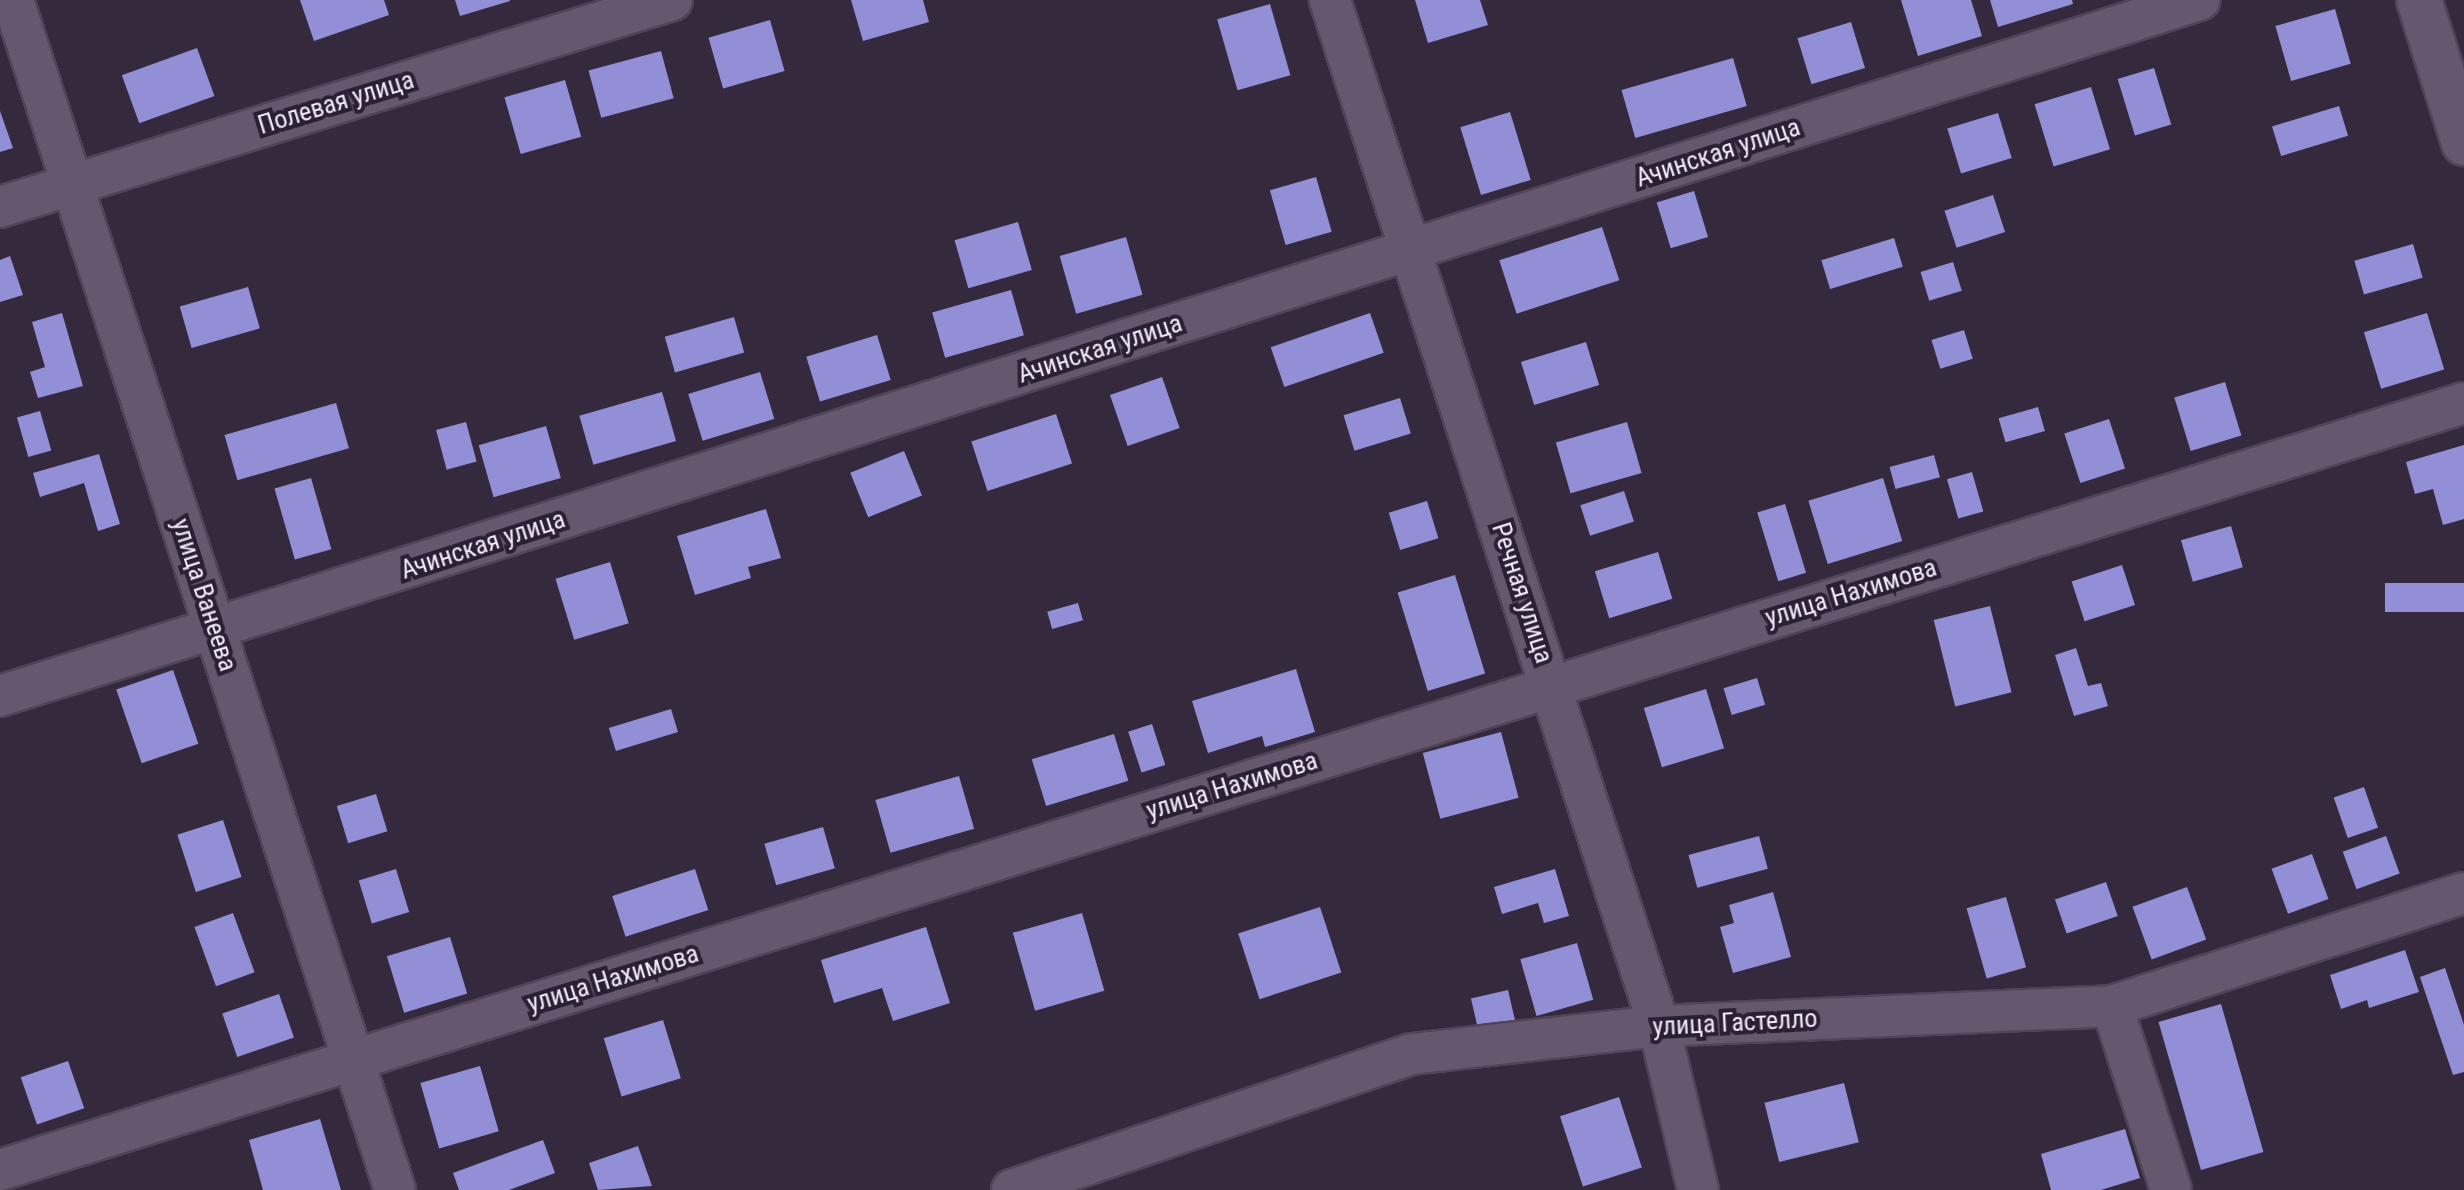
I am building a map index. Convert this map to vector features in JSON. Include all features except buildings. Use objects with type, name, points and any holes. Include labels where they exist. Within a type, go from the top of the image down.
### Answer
[{"type":"street","name":"улица Ванеева","points":[[13,0],[395,1190]]},
{"type":"street","name":"Полевая улица","points":[[0,207],[672,0]]},
{"type":"street","name":"Речная улица","points":[[1330,0],[1413,249],[1659,1026],[1698,1190]]},
{"type":"street","name":"Ачинская улица","points":[[0,696],[2200,0]]},
{"type":"street","points":[[2419,0],[2464,143]]},
{"type":"street","name":"улица Нахимова","points":[[0,1170],[2464,403]]},
{"type":"street","name":"улица Гастелло","points":[[1012,1190],[1412,1054],[1659,1026],[2112,1006],[2464,893]]},
{"type":"street","points":[[2112,1006],[2171,1190]]}]
